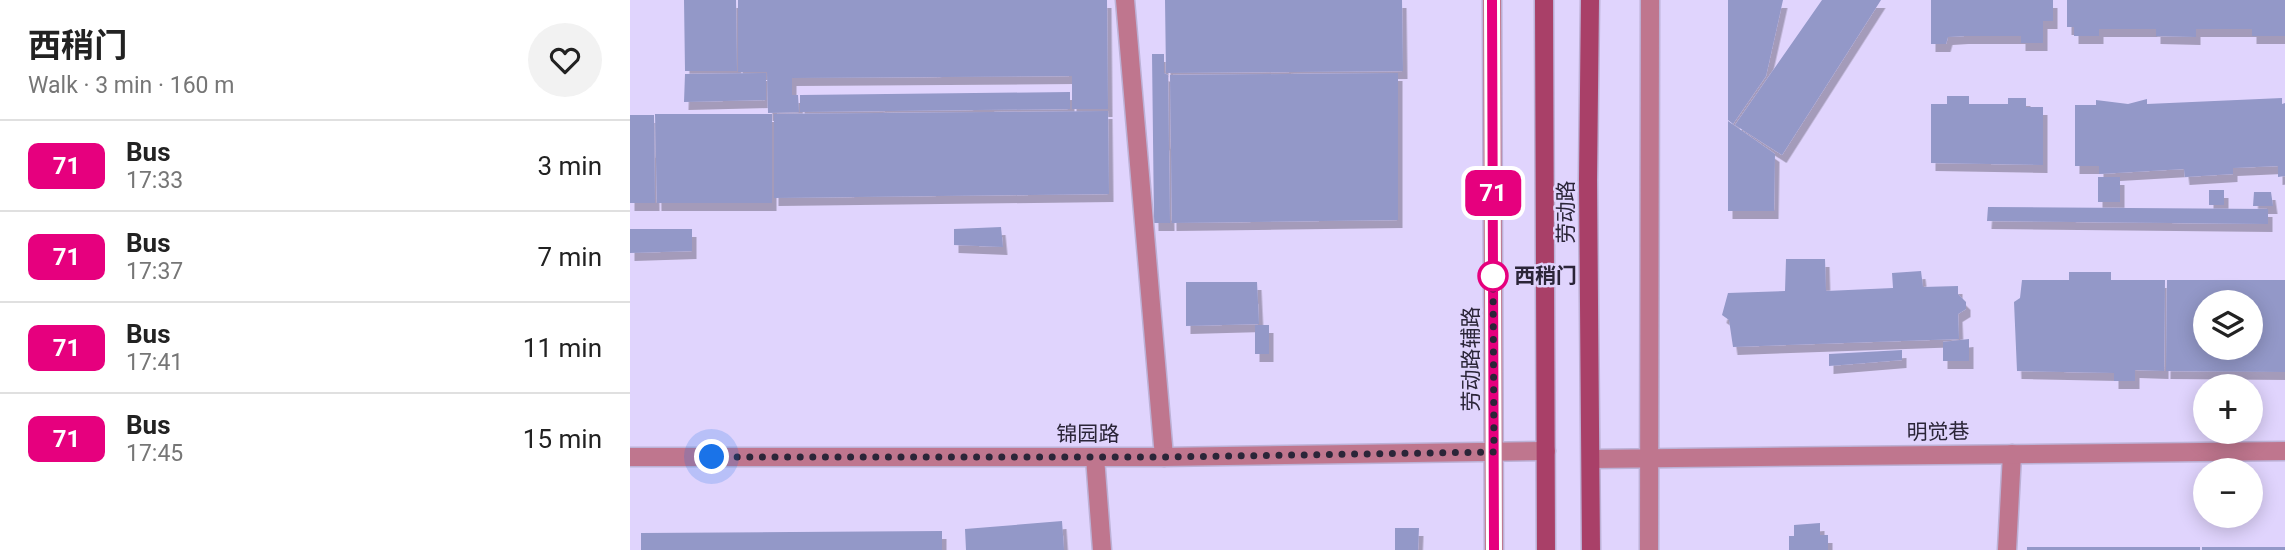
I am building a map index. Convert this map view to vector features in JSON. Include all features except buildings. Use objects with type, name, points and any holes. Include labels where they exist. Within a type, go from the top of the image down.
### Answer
[{"type":"main road","name":"劳动路","points":[[1544,0],[1546,550]]},
{"type":"main road","name":"劳动路","points":[[1590,0],[1588,180],[1591,550]]},
{"type":"street","points":[[1125,0],[1164,457]]},
{"type":"street","name":"劳动路辅路","points":[[1492,0],[1494,550]]},
{"type":"street","points":[[1649,550],[1650,0]]},
{"type":"street","name":"锦园路","points":[[630,457],[1164,457],[1546,451]]},
{"type":"street","name":"明觉巷","points":[[1591,459],[2285,451]]},
{"type":"street","points":[[2007,550],[2012,454]]},
{"type":"street","points":[[1095,457],[1102,550]]},
{"type":"bus line","name":"71","points":[[1492,0],[1494,550]]},
{"type":"place","name":"西稍门","points":[[1493,276]]},
{"type":"route","points":[[712,457],[1164,457],[1494,452],[1493,276]]}]
